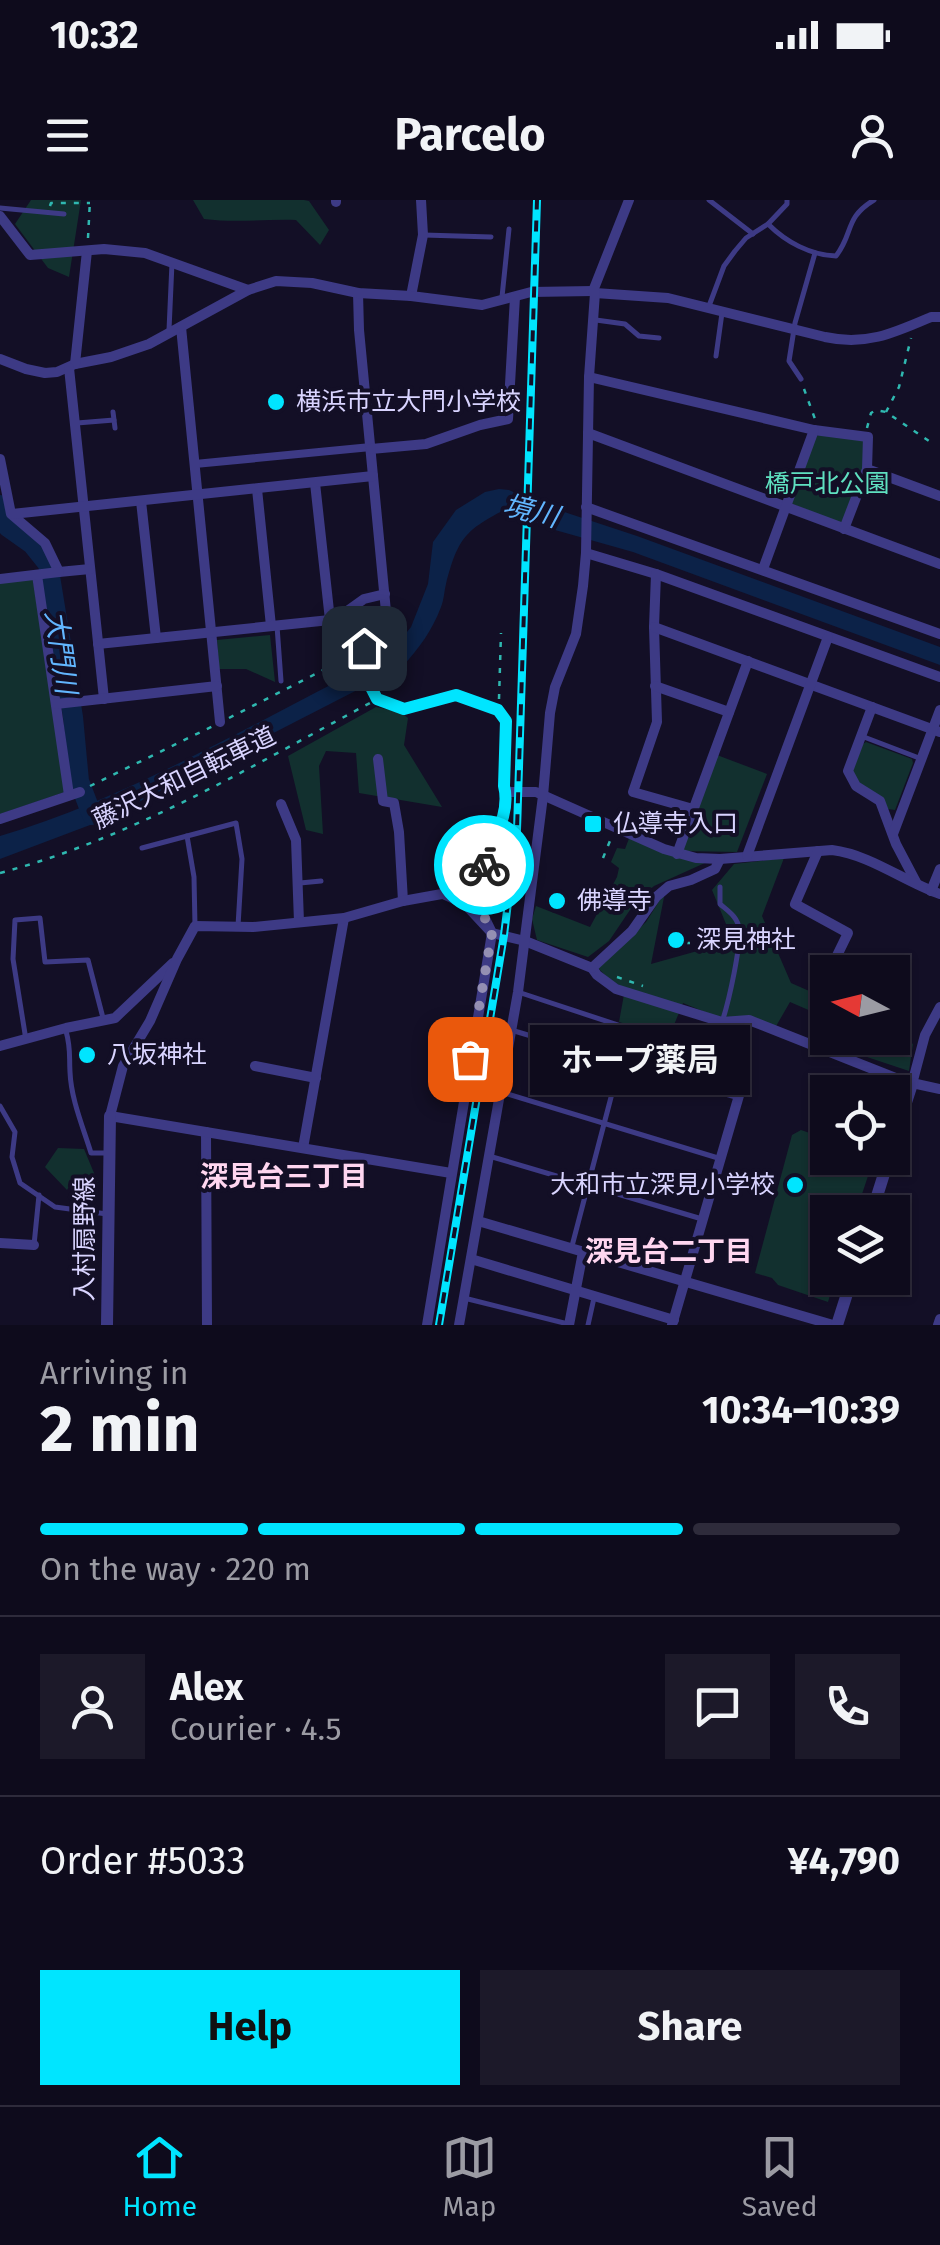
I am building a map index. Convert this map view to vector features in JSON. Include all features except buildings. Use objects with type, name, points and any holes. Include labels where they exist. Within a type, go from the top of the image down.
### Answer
[{"type":"street","points":[[410,296],[423,235],[421,200]]},
{"type":"street","points":[[459,1325],[518,992],[550,713],[555,688],[576,634],[586,553],[594,292],[629,200]]},
{"type":"street","points":[[0,216],[30,255],[88,246],[145,253],[248,290]]},
{"type":"street","points":[[88,246],[72,366],[104,698]]},
{"type":"street","points":[[0,359],[45,373],[130,352],[248,290],[276,281],[482,304],[531,292],[668,298],[851,342],[874,339],[936,317],[940,306]]},
{"type":"street","points":[[358,293],[386,629],[377,642],[354,654],[376,697],[404,709],[456,695],[498,710],[506,721],[502,824],[475,888],[492,933],[427,1325]]},
{"type":"street","points":[[195,464],[426,444],[508,419],[516,296]]},
{"type":"street","points":[[181,327],[220,722]]},
{"type":"street","points":[[589,378],[816,430],[868,437],[867,469],[844,529]]},
{"type":"street","points":[[763,569],[816,430]]},
{"type":"street","points":[[588,434],[940,564]]},
{"type":"street","points":[[0,459],[12,514],[45,543],[75,794],[0,820]]},
{"type":"street","points":[[867,469],[940,496]]},
{"type":"street","points":[[12,514],[373,476]]},
{"type":"street","points":[[315,482],[330,620]]},
{"type":"street","points":[[257,489],[274,626]]},
{"type":"street","points":[[142,501],[156,638]]},
{"type":"street","points":[[586,508],[940,634]]},
{"type":"street","points":[[586,553],[656,574],[940,677]]},
{"type":"street","points":[[0,579],[90,569]]},
{"type":"street","points":[[656,574],[657,722],[633,792],[694,809]]},
{"type":"street","points":[[98,644],[336,619],[364,599],[385,594]]},
{"type":"street","points":[[654,627],[936,731]]},
{"type":"street","points":[[747,856],[828,637]]},
{"type":"street","points":[[676,854],[748,661]]},
{"type":"street","points":[[65,703],[217,686]]},
{"type":"street","points":[[656,686],[730,712]]},
{"type":"street","points":[[872,707],[848,770],[856,786],[880,801],[916,882]]},
{"type":"street","points":[[893,835],[936,731],[940,710]]},
{"type":"street","points":[[378,759],[383,801],[394,803],[399,832],[402,902]]},
{"type":"street","points":[[506,792],[536,792],[676,854],[696,858],[843,851],[936,892],[940,868]]},
{"type":"street","points":[[281,804],[296,840],[300,922]]},
{"type":"street","points":[[818,851],[796,904],[848,933],[838,955]]},
{"type":"street","points":[[592,968],[632,932],[656,897],[669,886],[715,869],[720,859]]},
{"type":"street","points":[[451,1173],[110,1116],[123,1066],[150,1021],[194,926],[344,918],[475,888]]},
{"type":"street","points":[[440,893],[466,904],[492,933],[524,940],[592,968],[616,989],[722,1022],[749,1020],[912,1084],[940,1089]]},
{"type":"street","points":[[303,1148],[344,918]]},
{"type":"street","points":[[0,1046],[115,1018],[177,959]]},
{"type":"street","points":[[910,1090],[925,1035],[940,1007]]},
{"type":"street","points":[[255,1066],[316,1078]]},
{"type":"street","points":[[471,1259],[673,1322],[745,1074]]},
{"type":"street","name":"入村扇野線","points":[[107,1325],[110,1116]]},
{"type":"street","points":[[206,1132],[207,1325]]},
{"type":"street","points":[[478,1221],[835,1325],[846,1295]]},
{"type":"street","points":[[0,1243],[34,1245]]},
{"type":"street","points":[[570,1325],[577,1250]]},
{"type":"lane","points":[[710,200],[753,234]]},
{"type":"lane","points":[[709,306],[724,266],[746,238],[768,224],[788,200]]},
{"type":"lane","points":[[768,224],[786,240],[836,256],[854,215],[874,200]]},
{"type":"lane","points":[[0,208],[64,214]]},
{"type":"lane","points":[[502,300],[510,229]]},
{"type":"lane","points":[[423,235],[491,237]]},
{"type":"lane","points":[[800,379],[789,361],[815,252]]},
{"type":"lane","points":[[168,333],[172,262]]},
{"type":"lane","points":[[716,356],[722,310]]},
{"type":"lane","points":[[593,320],[624,324],[639,336],[659,338]]},
{"type":"lane","points":[[75,424],[114,420]]},
{"type":"lane","points":[[274,626],[281,682]]},
{"type":"lane","points":[[861,736],[922,759]]},
{"type":"lane","points":[[142,848],[236,823],[242,858],[238,926]]},
{"type":"lane","points":[[187,836],[194,877],[194,926]]},
{"type":"lane","points":[[296,883],[322,881]]},
{"type":"lane","points":[[720,887],[720,904],[731,912],[740,929],[722,1022]]},
{"type":"lane","points":[[26,1040],[12,959],[15,920],[40,918],[45,962],[88,960],[104,1021]]},
{"type":"lane","points":[[518,992],[736,1064],[749,1020]]},
{"type":"lane","points":[[66,1028],[76,1105],[91,1152],[109,1153]]},
{"type":"lane","points":[[512,1030],[738,1098]]},
{"type":"lane","points":[[577,1250],[588,1186],[620,1063]]},
{"type":"lane","points":[[500,1092],[721,1159]]},
{"type":"lane","points":[[0,1106],[15,1132],[12,1157],[20,1183],[55,1206],[108,1214]]},
{"type":"lane","points":[[489,1156],[703,1219]]},
{"type":"lane","points":[[34,1245],[39,1196]]},
{"type":"lane","points":[[588,1325],[595,1296]]},
{"type":"lane","points":[[464,1298],[570,1325]]},
{"type":"path","points":[[48,212],[52,202],[90,201],[88,246]]},
{"type":"path","points":[[886,412],[904,372],[915,324]]},
{"type":"path","points":[[800,379],[816,430]]},
{"type":"path","points":[[865,437],[876,410],[886,412],[929,441]]},
{"type":"path","points":[[498,710],[500,633]]},
{"type":"path","name":"藤沢大和自転車道","points":[[0,873],[102,839],[188,800],[376,697]]},
{"type":"path","points":[[603,858],[616,826]]},
{"type":"path","points":[[684,943],[738,942]]},
{"type":"green space","points":[[31,200],[81,200],[69,277],[48,268],[15,224]]},
{"type":"green space","points":[[193,200],[309,201],[329,230],[320,245],[296,220],[204,219]]},
{"type":"green space","name":"橋戸北公園","points":[[816,436],[865,444],[865,464],[843,522],[790,503]]},
{"type":"green space","points":[[33,579],[65,792],[0,814],[0,583]]},
{"type":"green space","points":[[270,635],[275,682],[246,669],[219,669],[217,640]]},
{"type":"green space","points":[[376,707],[400,712],[408,718],[404,745],[442,807],[359,793],[356,753],[326,751],[319,766],[323,834],[306,830],[288,756]]},
{"type":"green space","points":[[866,742],[912,759],[895,810],[888,809],[855,781],[852,773]]},
{"type":"green space","points":[[717,755],[767,774],[737,852],[681,851]]},
{"type":"green space","points":[[630,836],[707,862],[654,886],[636,901],[609,941],[588,957],[537,940],[532,919],[536,906],[590,927],[617,877],[619,868],[611,862],[617,848],[625,849]]},
{"type":"green space","points":[[784,858],[762,916],[791,983],[810,991],[810,1011],[790,1002],[775,1028],[722,1019],[683,1003],[669,1037],[619,1022],[625,989],[598,968],[646,922],[665,892],[651,964],[733,941],[712,890],[734,864]]},
{"type":"green space","points":[[910,1042],[913,1044],[909,1071],[861,1055],[910,1055]]},
{"type":"green space","points":[[801,1130],[810,1133],[810,1175],[868,1175],[862,1195],[810,1195],[810,1295],[830,1295],[828,1302],[778,1285],[772,1278],[755,1273],[792,1135]]},
{"type":"green space","points":[[58,1148],[84,1149],[99,1185],[72,1181],[67,1190],[45,1167]]},
{"type":"water","name":"境川","points":[[499,489],[940,647],[940,665],[633,552],[548,528],[508,508],[465,537],[450,568],[437,616],[402,667],[129,807],[0,859],[0,836],[144,780],[376,662],[411,627],[428,584],[433,542],[456,510],[485,492]]},
{"type":"waterway","name":"大門川","points":[[0,505],[8,527],[32,544],[48,564],[73,717],[79,781],[92,815]]},
{"type":"railway","points":[[439,1325],[504,935],[517,830],[537,200]]},
{"type":"way so far","points":[[470,1059],[492,933],[475,888],[484,865]]},
{"type":"place","name":"横浜市立大門小学校","points":[[276,402]]},
{"type":"place","name":"仏導寺入口","points":[[593,824]]},
{"type":"place","name":"佛導寺","points":[[557,901]]},
{"type":"place","name":"深見神社","points":[[676,940]]},
{"type":"place","name":"八坂神社","points":[[87,1055]]},
{"type":"place","name":"ホープ薬局","points":[[470,1059]]},
{"type":"place","name":"大和市立深見小学校","points":[[795,1185]]},
{"type":"district","name":"深見台三丁目","points":[[284,1176]]},
{"type":"district","name":"深見台二丁目","points":[[669,1251]]},
{"type":"route","points":[[364,648],[354,654],[377,699],[404,709],[456,695],[498,710],[506,721],[502,824],[484,865]]}]
